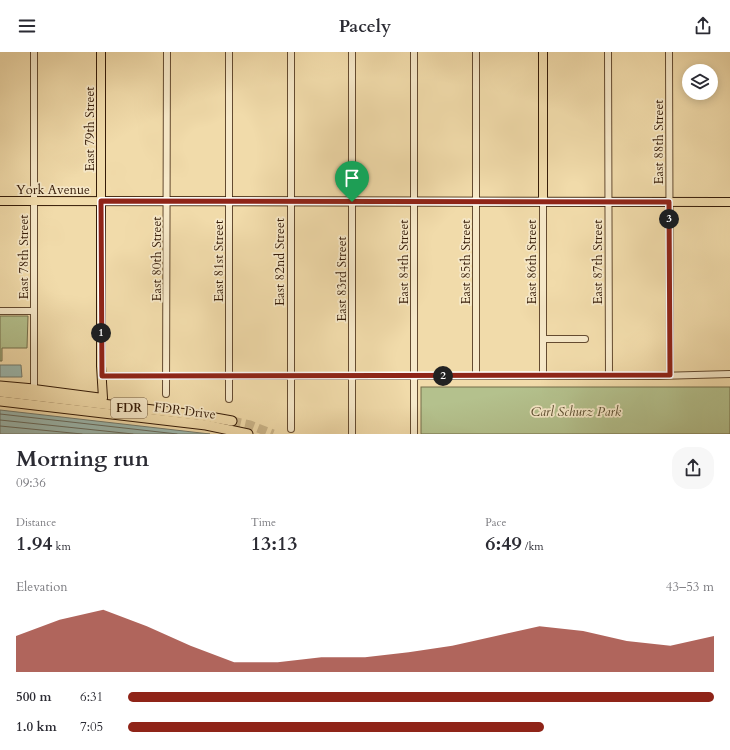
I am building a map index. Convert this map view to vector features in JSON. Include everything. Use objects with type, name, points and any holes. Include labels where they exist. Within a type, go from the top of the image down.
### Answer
[{"type":"highway","points":[[0,386],[34,389]]},
{"type":"highway","name":"FDR Drive","points":[[0,392],[204,416],[232,421]]},
{"type":"highway","name":"FDR Drive","points":[[0,401],[206,425],[248,434]]},
{"type":"main road","name":"East 79th Street","points":[[34,389],[103,398],[101,52]]},
{"type":"main road","name":"East 86th Street","points":[[543,52],[543,202]]},
{"type":"main road","name":"York Avenue","points":[[0,201],[730,202]]},
{"type":"street","name":"East 78th Street","points":[[34,52],[34,389]]},
{"type":"street","name":"East 80th Street","points":[[166,394],[167,52]]},
{"type":"street","name":"East 81st Street","points":[[229,52],[229,399]]},
{"type":"street","name":"East 82nd Street","points":[[291,52],[291,429]]},
{"type":"street","name":"East 83rd Street","points":[[352,52],[352,434]]},
{"type":"street","name":"East 84th Street","points":[[414,52],[414,434]]},
{"type":"street","name":"East 85th Street","points":[[476,52],[476,376]]},
{"type":"street","name":"East 87th Street","points":[[608,52],[609,376]]},
{"type":"street","name":"East 88th Street","points":[[669,52],[670,375]]},
{"type":"street","name":"East 86th Street","points":[[543,202],[543,376]]},
{"type":"street","points":[[0,311],[34,311]]},
{"type":"street","points":[[543,339],[585,339]]},
{"type":"street","points":[[102,376],[609,376],[730,374]]},
{"type":"green space","points":[[0,316],[28,316],[27,348],[2,348],[2,361],[0,361]]},
{"type":"green space","name":"Carl Schurz Park","points":[[421,387],[730,387],[730,434],[421,434]]},
{"type":"water","points":[[0,365],[21,365],[22,377],[0,377]]},
{"type":"water","points":[[0,410],[210,434],[0,434]]},
{"type":"tunnel","points":[[232,421],[250,425],[273,434]]},
{"type":"route","points":[[101,201],[352,202],[669,202],[670,375],[102,376],[101,201]]}]
